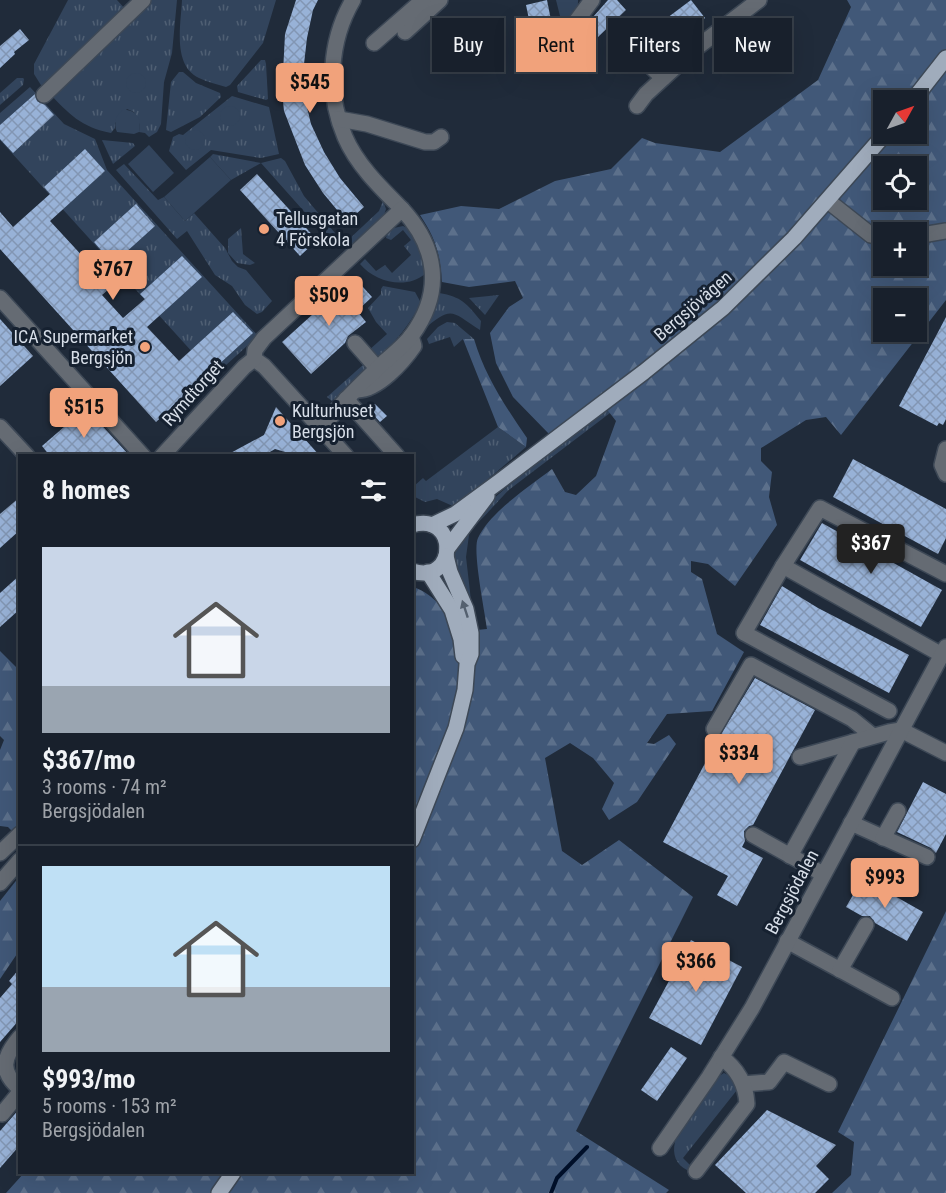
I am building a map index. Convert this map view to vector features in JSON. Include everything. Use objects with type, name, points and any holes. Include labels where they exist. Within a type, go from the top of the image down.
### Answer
[{"type":"main road","points":[[921,90],[946,58]]},
{"type":"main road","name":"Bergsjövägen","points":[[419,523],[454,514],[644,372],[723,308],[774,259],[876,144]]},
{"type":"main road","name":"Bergsjövägen","points":[[417,571],[439,567],[464,525],[500,481]]},
{"type":"main road","name":"Bergsjövägen","points":[[419,523],[444,535],[447,552]]},
{"type":"main road","points":[[414,835],[456,728],[465,690],[467,664],[471,654],[470,626],[466,609],[450,572],[447,552]]},
{"type":"main road","points":[[417,571],[452,610],[461,639],[462,654],[467,664]]},
{"type":"main road","points":[[219,1193],[232,1174]]},
{"type":"street","points":[[44,94],[143,0]]},
{"type":"street","points":[[322,428],[351,395],[411,336],[427,305],[433,280],[432,266],[423,236],[364,167],[346,138],[339,119],[333,86],[334,55],[340,28],[353,0]]},
{"type":"street","points":[[374,43],[423,0]]},
{"type":"street","points":[[405,32],[440,0]]},
{"type":"street","points":[[579,18],[592,0]]},
{"type":"street","points":[[637,106],[646,94],[695,49],[759,0]]},
{"type":"street","points":[[657,72],[663,78]]},
{"type":"street","points":[[339,119],[367,124],[425,142],[434,142],[441,137]]},
{"type":"street","points":[[828,201],[873,235]]},
{"type":"street","name":"Rymdtorget","points":[[164,454],[254,359],[255,350],[264,338],[402,209]]},
{"type":"street","points":[[927,234],[946,231]]},
{"type":"street","points":[[0,298],[141,454]]},
{"type":"street","points":[[351,395],[376,385],[408,355],[414,346],[411,336]]},
{"type":"street","points":[[355,343],[378,368]]},
{"type":"street","points":[[254,359],[264,366],[344,454]]},
{"type":"street","points":[[351,395],[395,454]]},
{"type":"street","points":[[0,427],[25,454]]},
{"type":"street","points":[[946,449],[942,465],[946,474]]},
{"type":"street","points":[[889,711],[744,633],[820,508],[946,574]]},
{"type":"street","points":[[783,567],[944,651]]},
{"type":"street","name":"Bergsjödalen","points":[[660,1148],[722,1057],[752,1008],[944,651]]},
{"type":"street","points":[[714,729],[751,665],[852,719],[873,736]]},
{"type":"street","points":[[800,757],[901,730],[946,753]]},
{"type":"street","points":[[790,856],[853,742]]},
{"type":"street","points":[[883,838],[898,811]]},
{"type":"street","points":[[851,823],[927,857]]},
{"type":"street","points":[[0,853],[18,836]]},
{"type":"street","points":[[753,836],[823,874]]},
{"type":"street","points":[[0,883],[18,862]]},
{"type":"street","points":[[840,970],[866,925]]},
{"type":"street","points":[[788,941],[892,998]]},
{"type":"street","points":[[18,1039],[3,1057],[0,1066],[3,1076],[18,1089]]},
{"type":"street","points":[[696,1171],[747,1104],[743,1084],[732,1065],[722,1057]]},
{"type":"street","points":[[743,1084],[769,1082],[784,1062],[829,1084]]},
{"type":"street","points":[[2,1114],[18,1094]]},
{"type":"green space","points":[[68,0],[117,0],[126,10],[44,90],[34,74],[34,64]]},
{"type":"green space","points":[[147,0],[177,0],[172,53],[164,82],[161,124],[157,132],[149,137],[139,132],[140,125],[134,112],[127,109],[115,123],[115,128],[111,133],[91,127],[69,113],[49,93]]},
{"type":"green space","points":[[182,0],[276,0],[263,43],[230,85],[226,87],[199,78],[190,72],[185,64],[180,43]]},
{"type":"green space","points":[[556,0],[578,0],[577,18],[560,18]]},
{"type":"green space","points":[[847,0],[946,0],[946,300],[927,324],[927,288],[873,288],[873,342],[913,342],[841,435],[826,417],[806,420],[761,448],[761,461],[772,472],[769,497],[777,525],[735,586],[708,564],[691,561],[691,572],[702,579],[717,634],[744,652],[712,711],[667,714],[647,743],[654,744],[669,735],[676,744],[637,802],[609,820],[602,809],[614,783],[593,758],[570,743],[545,758],[562,851],[582,865],[619,840],[693,897],[576,1131],[669,1190],[666,1193],[6,1193],[23,1174],[414,1174],[414,587],[434,599],[457,632],[487,629],[477,555],[478,538],[484,528],[511,500],[552,469],[565,492],[576,495],[596,476],[616,421],[598,398],[550,435],[513,397],[496,363],[490,333],[509,307],[523,298],[515,281],[469,287],[442,282],[436,247],[420,215],[461,206],[499,209],[555,181],[611,169],[642,138],[655,143],[720,152],[818,80],[851,7]]},
{"type":"green space","points":[[261,60],[265,60],[266,64],[268,99],[266,100],[238,92],[237,86]]},
{"type":"green space","points":[[179,72],[183,72],[196,83],[220,93],[221,97],[200,117],[171,132],[166,130],[171,82]]},
{"type":"green space","points":[[136,73],[143,76],[146,83],[143,90],[136,93],[129,90],[126,83],[129,76]]},
{"type":"green space","points":[[17,78],[24,79],[23,85],[0,105],[0,93]]},
{"type":"green space","points":[[30,87],[64,124],[95,139],[107,170],[258,336],[214,376],[0,140],[0,113]]},
{"type":"green space","points":[[232,96],[269,107],[279,154],[261,158],[211,150],[186,170],[169,151],[173,137],[183,135]]},
{"type":"green space","points":[[230,106],[237,109],[240,116],[237,123],[230,126],[223,123],[220,116],[223,109]]},
{"type":"green space","points":[[123,110],[135,113],[140,123],[139,132],[134,134],[117,132],[116,120]]},
{"type":"green space","points":[[195,130],[202,133],[205,140],[202,147],[195,150],[188,147],[185,140],[188,133]]},
{"type":"green space","points":[[102,140],[133,143],[135,146],[113,164]]},
{"type":"green space","points":[[149,145],[174,173],[153,192],[128,164]]},
{"type":"green space","points":[[213,154],[261,163],[231,180],[210,157]]},
{"type":"green space","points":[[210,157],[231,180],[185,221],[164,197]]},
{"type":"green space","points":[[281,158],[285,161],[304,196],[340,239],[334,245],[261,163]]},
{"type":"green space","points":[[124,164],[158,200],[164,197],[185,221],[194,213],[225,248],[232,261],[238,267],[246,270],[272,301],[262,312],[257,314],[245,305],[232,286],[215,275],[187,231],[177,239],[116,170]]},
{"type":"green space","points":[[383,201],[386,209],[384,215],[347,248],[346,242],[379,211]]},
{"type":"green space","points":[[403,226],[414,234],[417,240],[425,274],[409,282],[400,283],[382,279],[366,270],[360,264],[365,259],[376,271],[385,265],[392,273],[411,255],[404,246],[411,240],[403,230],[391,240],[386,238],[394,228]]},
{"type":"green space","points":[[241,228],[243,254],[255,263],[250,265],[237,263],[228,253],[228,239]]},
{"type":"green space","points":[[383,286],[415,292],[421,303],[402,333],[377,359],[368,351],[387,334],[376,322],[368,308],[381,294]]},
{"type":"green space","points":[[439,293],[458,299],[467,305],[481,321],[480,330],[457,315],[446,314],[423,330]]},
{"type":"green space","points":[[499,295],[485,315],[469,298]]},
{"type":"green space","points":[[447,322],[455,323],[474,339],[463,339],[454,347],[450,337],[429,344],[427,339],[438,327]]},
{"type":"green space","points":[[463,339],[474,339],[490,378],[527,438],[526,447],[498,427]]},
{"type":"green space","points":[[679,354],[639,391],[510,489],[472,527],[493,499],[514,481]]},
{"type":"green space","points":[[364,364],[365,370],[332,401],[327,397]]},
{"type":"green space","points":[[498,427],[526,447],[455,507],[437,499],[425,502],[414,496],[414,486],[423,478],[426,481]]},
{"type":"green space","points":[[466,531],[469,535],[466,557],[473,618],[453,560],[458,544]]},
{"type":"green space","points":[[0,651],[18,669],[18,837],[8,827],[0,826],[0,750],[4,740],[0,736]]},
{"type":"green space","points":[[18,878],[18,952],[0,979],[0,901]]},
{"type":"green space","points":[[946,911],[946,1193],[832,1193],[851,1175],[854,1142],[838,1132]]},
{"type":"green space","points":[[724,1073],[734,1078],[737,1090],[683,1158],[690,1165],[687,1170],[680,1165],[675,1155],[674,1146],[677,1135],[687,1118],[719,1076]]},
{"type":"building","points":[[296,0],[318,0],[313,10],[307,38],[304,95],[311,124],[324,152],[340,178],[364,207],[347,222],[323,193],[305,165],[284,111],[282,92],[285,34]]},
{"type":"building","points":[[547,0],[551,18],[529,18],[526,5]]},
{"type":"building","points":[[608,0],[617,0],[626,10],[618,18],[608,18],[608,27],[596,39],[596,18],[592,18]]},
{"type":"building","points":[[691,0],[705,18],[702,20],[702,18],[667,18]]},
{"type":"building","points":[[20,29],[29,40],[0,68],[0,46]]},
{"type":"building","points":[[35,94],[37,101],[45,105],[54,115],[13,153],[0,139],[0,125]]},
{"type":"building","points":[[85,149],[105,171],[50,221],[111,287],[102,295],[123,318],[145,299],[140,294],[182,256],[202,277],[147,327],[179,361],[233,312],[253,333],[156,422],[0,249],[0,212],[13,227],[50,194],[44,187]]},
{"type":"building","points":[[257,174],[317,240],[300,256],[240,190]]},
{"type":"building","points":[[136,204],[155,226],[113,264],[94,242]]},
{"type":"building","points":[[354,277],[372,297],[357,311],[366,322],[348,336],[345,343],[311,374],[282,342]]},
{"type":"building","points":[[946,317],[946,419],[943,425],[939,423],[937,426],[899,406]]},
{"type":"building","points":[[0,319],[33,356],[0,386]]},
{"type":"building","points":[[375,404],[387,416],[380,422],[369,410]]},
{"type":"building","name":"Kulturhuset Bergsjön","points":[[276,407],[318,454],[286,454],[275,449],[266,454],[229,454],[264,435]]},
{"type":"building","points":[[86,408],[128,454],[48,454],[42,446]]},
{"type":"building","points":[[853,459],[946,509],[946,538],[938,554],[833,497]]},
{"type":"building","points":[[18,499],[18,532],[0,548],[0,514]]},
{"type":"building","points":[[822,523],[942,590],[921,627],[800,560]]},
{"type":"building","points":[[18,577],[18,611],[0,627],[0,593]]},
{"type":"building","points":[[782,586],[818,608],[909,655],[889,693],[760,625]]},
{"type":"building","points":[[755,678],[815,710],[753,825],[744,831],[745,841],[742,847],[763,858],[737,906],[717,895],[728,876],[663,842],[719,737]]},
{"type":"building","points":[[923,782],[946,794],[946,834],[936,853],[931,848],[897,832]]},
{"type":"building","points":[[863,878],[923,912],[907,941],[875,923],[870,916],[862,916],[846,907]]},
{"type":"building","points":[[691,940],[742,967],[701,1045],[649,1018]]},
{"type":"building","points":[[18,970],[18,1021],[0,1042],[0,998],[12,984],[9,981]]},
{"type":"building","points":[[671,1047],[687,1058],[657,1101],[641,1090]]},
{"type":"building","points":[[18,1110],[18,1147],[0,1168],[0,1131]]},
{"type":"building","points":[[767,1110],[836,1145],[816,1166],[829,1179],[815,1193],[746,1193],[715,1165]]},
{"type":"waterway","points":[[551,1193],[557,1178],[587,1147]]},
{"type":"place","name":"Tellusgatan 4 Förskola","points":[[264,229]]},
{"type":"place","name":"ICA Supermarket Bergsjön","points":[[145,347]]},
{"type":"place","name":"Kulturhuset Bergsjön","points":[[280,421]]}]
